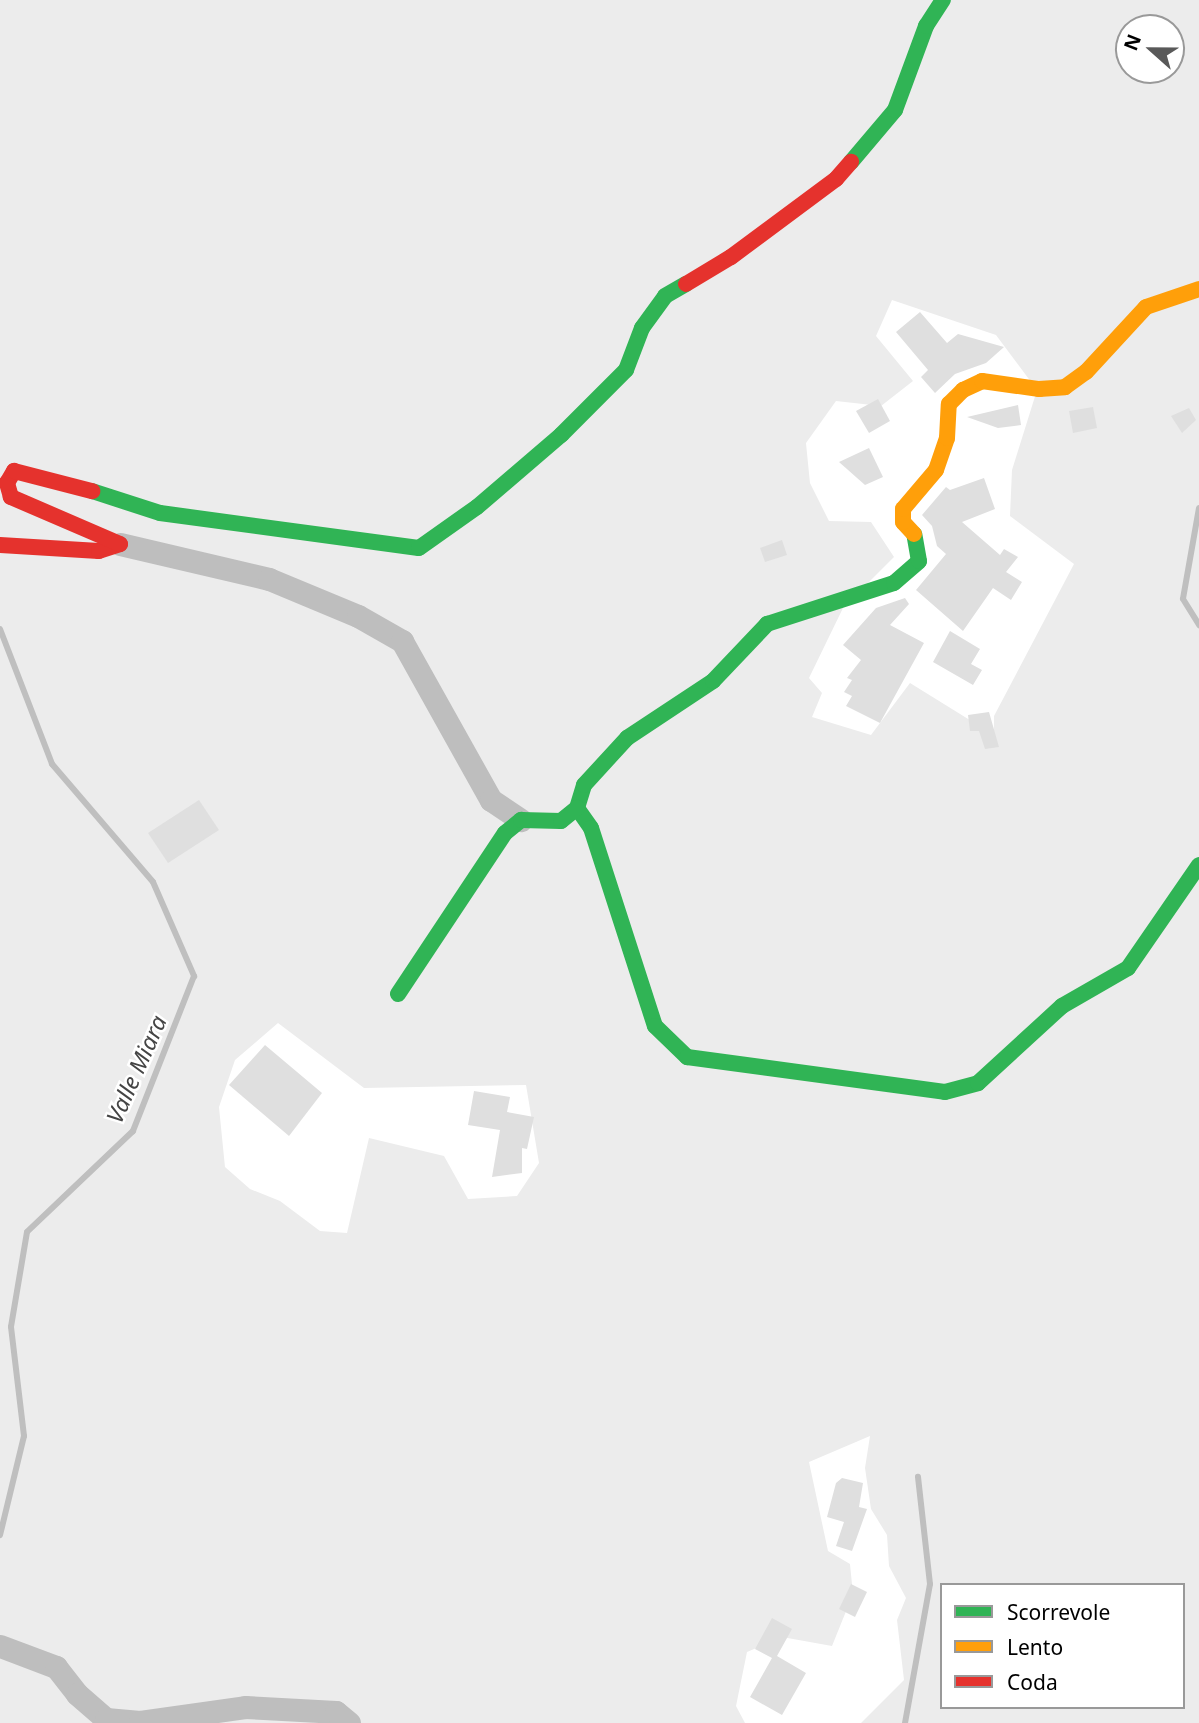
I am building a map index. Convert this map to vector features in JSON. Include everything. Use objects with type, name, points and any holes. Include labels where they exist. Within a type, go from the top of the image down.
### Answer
[{"type":"street","points":[[943,0],[926,26],[895,110],[836,179],[731,257],[664,296],[642,328],[626,370],[561,435],[477,507],[419,548],[160,513],[44,475],[14,471],[7,483],[11,497],[120,544],[269,579],[358,616],[402,641],[491,800],[521,820],[561,821],[577,808],[584,785],[628,738],[713,681],[767,624],[894,583],[919,561],[918,538],[903,522],[903,509],[936,470],[947,438],[949,404],[963,390],[982,381],[1039,389],[1065,387],[1086,372],[1146,307],[1199,289]]},
{"type":"street","points":[[0,545],[99,551],[120,544]]},
{"type":"street","points":[[577,808],[591,828],[655,1026],[687,1057],[945,1092],[978,1083],[1062,1006],[1128,968],[1199,866]]},
{"type":"street","points":[[398,994],[505,832],[521,820]]},
{"type":"street","points":[[0,1646],[56,1667],[77,1694],[106,1718],[140,1722],[245,1707],[336,1712],[349,1723]]},
{"type":"shaded area","points":[[0,0],[1199,0],[1199,1723],[861,1723],[904,1680],[897,1620],[906,1598],[889,1566],[887,1535],[871,1509],[865,1468],[870,1436],[809,1462],[828,1551],[850,1564],[853,1594],[832,1646],[782,1637],[747,1652],[736,1706],[745,1723],[0,1723]],"holes":[[[892,300],[996,335],[1037,390],[1012,470],[1010,516],[1074,564],[994,716],[994,735],[910,683],[871,735],[812,717],[822,693],[809,678],[843,608],[894,557],[871,522],[829,521],[810,483],[806,443],[836,401],[881,406],[913,381],[876,336]],[[278,1023],[364,1088],[526,1085],[539,1163],[517,1196],[468,1199],[444,1156],[369,1138],[347,1233],[320,1231],[280,1201],[250,1189],[225,1167],[219,1107],[235,1060]]]},
{"type":"building","points":[[920,312],[947,343],[958,334],[1004,347],[986,363],[955,374],[935,393],[921,377],[928,370],[896,332]]},
{"type":"building","points":[[878,399],[890,421],[869,433],[856,411]]},
{"type":"building","points":[[1018,405],[1021,425],[998,428],[967,417]]},
{"type":"building","points":[[1093,407],[1097,428],[1073,433],[1069,411]]},
{"type":"building","points":[[1189,408],[1196,420],[1182,433],[1171,416]]},
{"type":"building","points":[[869,448],[883,477],[865,485],[839,462]]},
{"type":"building","points":[[984,478],[995,509],[962,522],[1000,555],[1004,549],[1018,557],[1006,572],[1022,582],[1011,600],[993,588],[963,631],[916,590],[946,554],[937,546],[932,526],[922,515],[946,487],[950,490]]},
{"type":"building","points":[[782,540],[787,555],[765,562],[760,548]]},
{"type":"building","points":[[905,598],[909,604],[890,625],[924,643],[880,723],[846,706],[852,696],[844,692],[852,680],[847,678],[861,660],[843,645],[876,608]]},
{"type":"building","points":[[950,631],[980,649],[971,664],[982,670],[973,685],[933,662]]},
{"type":"building","points":[[989,712],[999,747],[985,749],[979,731],[970,731],[968,715]]},
{"type":"building","points":[[199,800],[219,830],[168,863],[148,833]]},
{"type":"building","points":[[265,1045],[322,1093],[289,1136],[229,1085]]},
{"type":"building","points":[[474,1091],[510,1097],[507,1112],[534,1117],[527,1149],[522,1148],[522,1173],[492,1177],[500,1130],[468,1125]]},
{"type":"building","points":[[842,1478],[863,1483],[859,1507],[867,1509],[852,1551],[836,1546],[844,1522],[827,1517],[836,1483]]},
{"type":"building","points":[[851,1584],[867,1592],[855,1617],[839,1609]]},
{"type":"building","points":[[772,1618],[792,1629],[777,1656],[806,1673],[782,1715],[750,1697],[772,1658],[755,1649]]},
{"type":"waterway","points":[[1199,508],[1183,599],[1199,625]]},
{"type":"waterway","name":"Valle Miara","points":[[0,629],[52,764],[153,882],[194,976],[133,1131],[27,1232],[11,1327],[24,1436],[0,1535]]},
{"type":"waterway","points":[[905,1723],[930,1584],[918,1477]]},
{"type":"traffic: fast","points":[[851,162],[895,110],[926,26],[943,0]]},
{"type":"traffic: fast","points":[[92,491],[160,513],[419,548],[477,507],[561,435],[626,370],[642,328],[665,296],[686,284]]},
{"type":"traffic: fast","points":[[577,808],[584,785],[627,738],[713,681],[767,624],[894,583],[919,561],[914,534]]},
{"type":"traffic: fast","points":[[577,808],[591,828],[655,1026],[687,1057],[945,1092],[978,1083],[1062,1006],[1128,968],[1199,865]]},
{"type":"traffic: fast","points":[[398,994],[505,833],[521,820],[561,821],[577,808]]},
{"type":"traffic: slow","points":[[914,534],[903,522],[903,509],[936,470],[947,438],[949,404],[963,390],[982,381],[1039,389],[1065,387],[1086,372],[1146,307],[1199,289]]},
{"type":"traffic: jam","points":[[686,284],[731,257],[836,179],[851,162]]},
{"type":"traffic: jam","points":[[0,545],[99,551],[120,544],[11,497],[7,483],[14,471],[92,491]]}]
